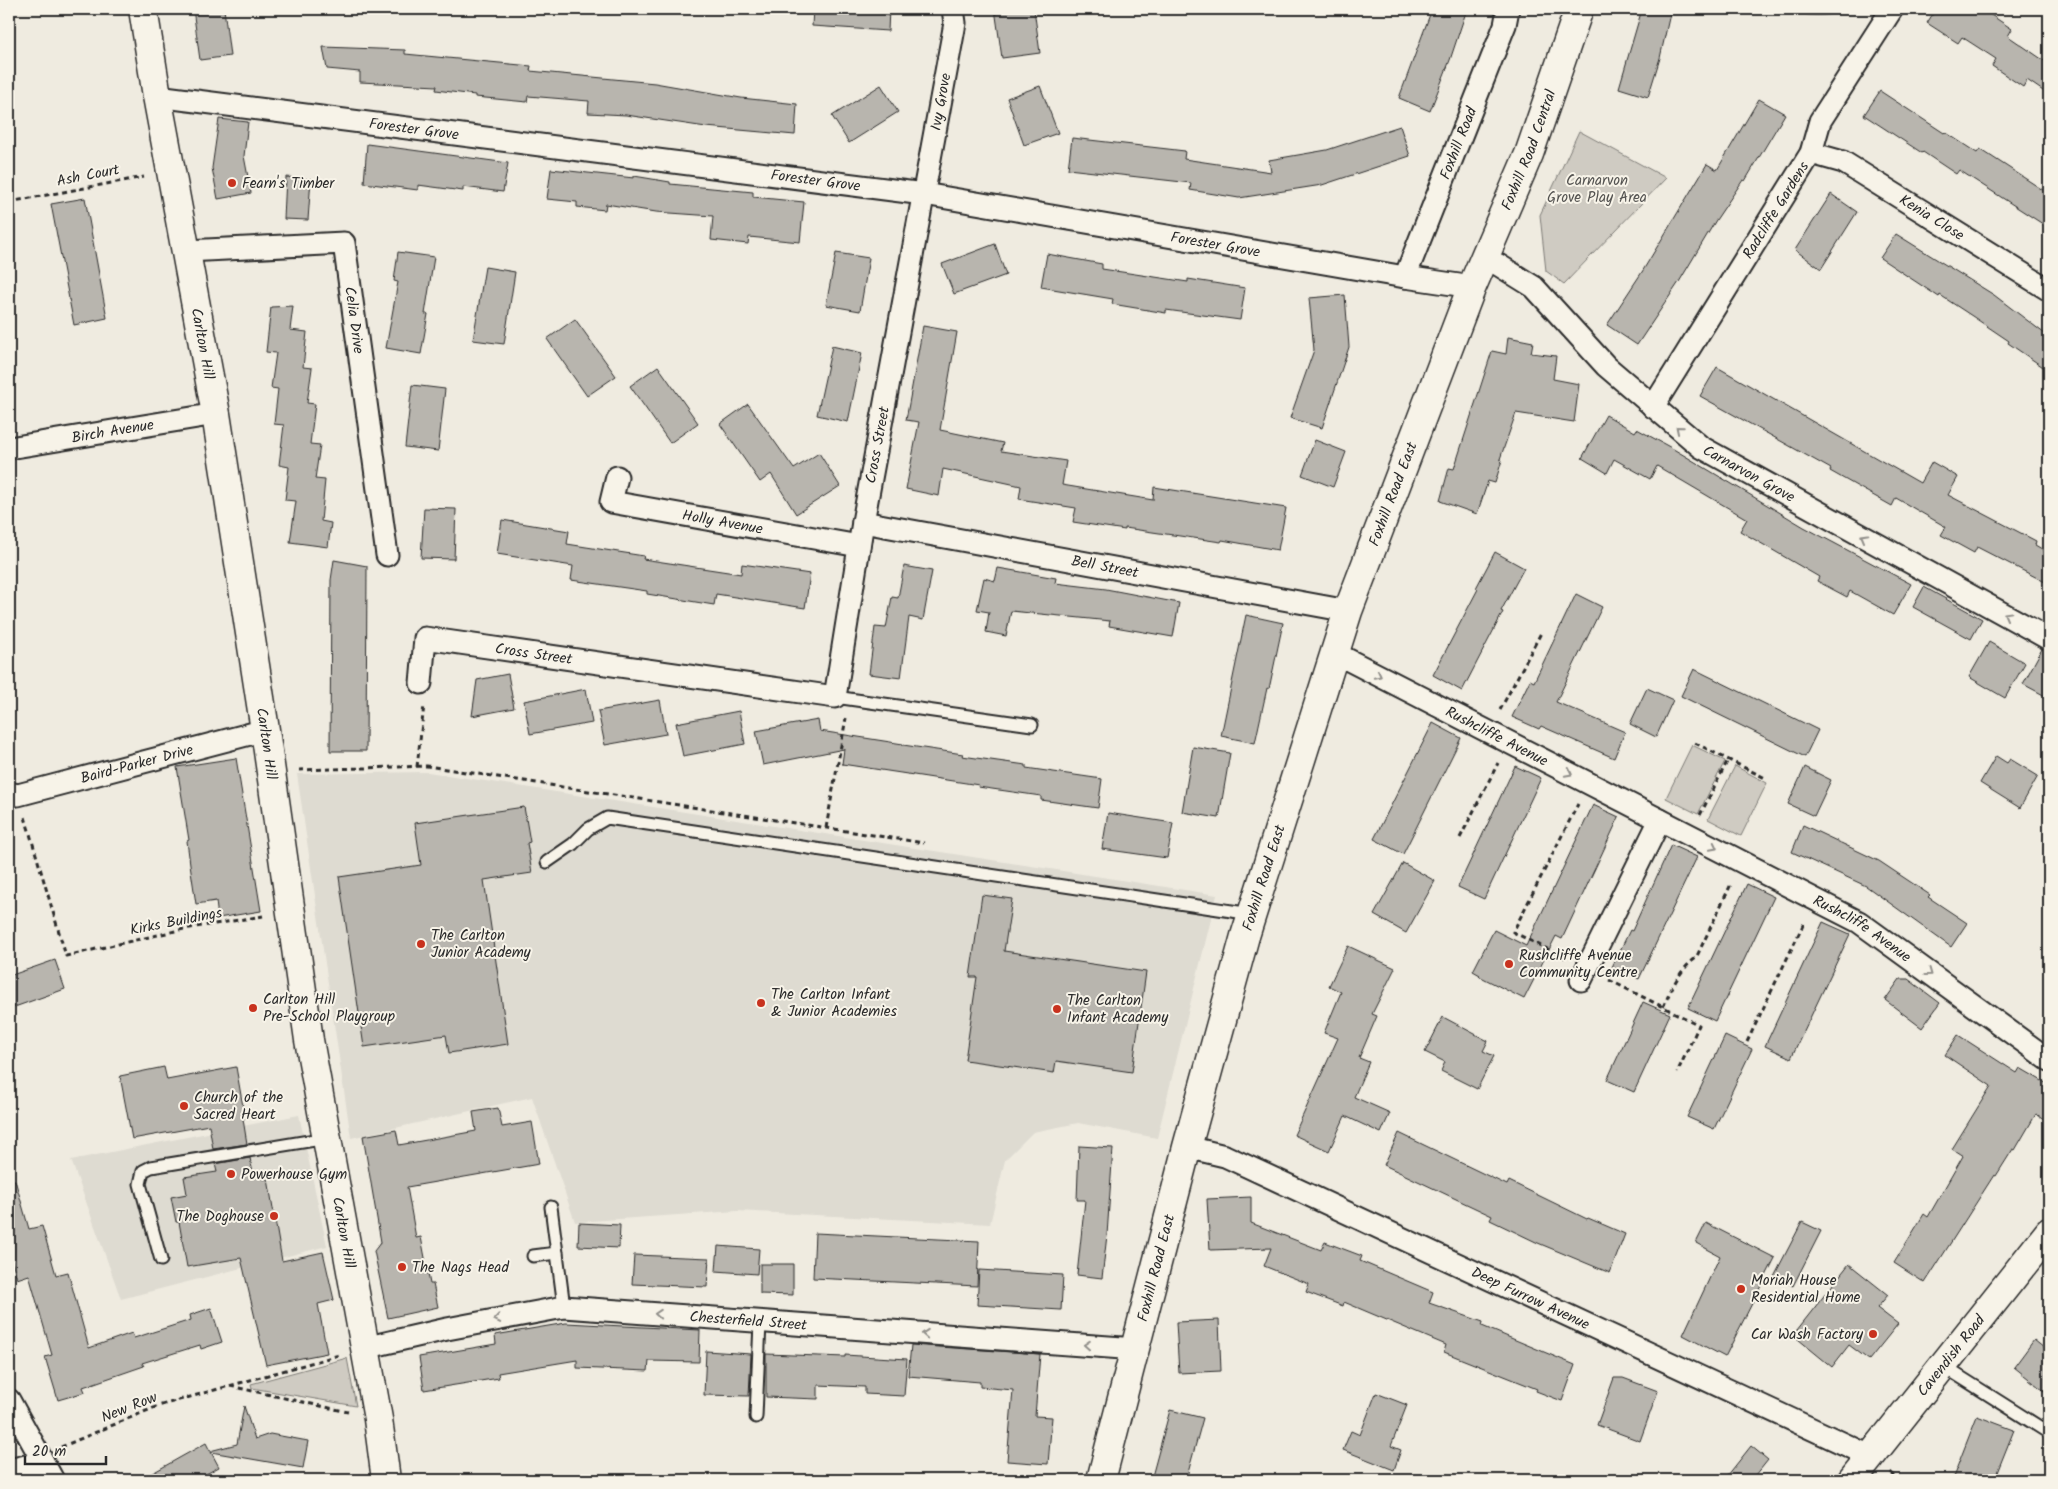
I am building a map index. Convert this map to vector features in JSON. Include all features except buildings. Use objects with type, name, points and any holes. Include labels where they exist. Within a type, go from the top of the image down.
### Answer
[{"type":"street","name":"Carlton Hill","points":[[143,9],[157,96],[216,414],[265,730],[309,1040],[378,1419],[386,1480]]},
{"type":"street","name":"Ivy Grove","points":[[924,194],[955,23],[953,9]]},
{"type":"street","name":"Foxhill Road","points":[[1405,277],[1505,24],[1508,9]]},
{"type":"street","name":"Foxhill Road Central","points":[[1471,288],[1529,154],[1579,9]]},
{"type":"street","name":"Radcliffe Gardens","points":[[1652,406],[1811,153],[1820,122],[1892,9]]},
{"type":"street","name":"Forester Grove","points":[[157,96],[924,194],[1471,288]]},
{"type":"street","name":"Kenia Close","points":[[1811,153],[1843,162],[2049,290]]},
{"type":"street","name":"Cross Street","points":[[421,682],[425,638],[835,697],[863,522],[919,208],[924,194]]},
{"type":"street","name":"Celia Drive","points":[[186,251],[344,243],[387,554]]},
{"type":"street","name":"Carnarvon Grove","points":[[1484,258],[1534,287],[1606,366],[1701,447],[2049,639]]},
{"type":"street","name":"Foxhill Road East","points":[[1101,1480],[1187,1148],[1252,914],[1348,611],[1471,288]]},
{"type":"street","name":"Birch Avenue","points":[[9,448],[216,414]]},
{"type":"street","name":"Holly Avenue","points":[[617,477],[611,502],[859,546]]},
{"type":"street","name":"Bell Street","points":[[863,522],[1348,611]]},
{"type":"street","name":"Rushcliffe Avenue","points":[[1334,652],[1860,922],[2049,1060]]},
{"type":"street","name":"Baird-Parker Drive","points":[[14,794],[265,730]]},
{"type":"street","points":[[1581,980],[1660,820]]},
{"type":"street","name":"Deep Furrow Avenue","points":[[1187,1148],[1225,1156],[1870,1456]]},
{"type":"street","name":"Cavendish Road","points":[[1852,1480],[2049,1232]]},
{"type":"street","name":"Chesterfield Street","points":[[364,1348],[447,1328],[564,1307],[1136,1349]]},
{"type":"street","points":[[9,1400],[45,1466],[9,1470]]},
{"type":"lane","name":"Cross Street","points":[[835,697],[1032,725]]},
{"type":"lane","points":[[547,862],[573,844],[588,828],[607,818],[1252,914]]},
{"type":"lane","points":[[161,1260],[140,1184],[143,1171],[151,1167],[327,1138]]},
{"type":"lane","points":[[551,1206],[564,1307]]},
{"type":"lane","points":[[533,1256],[557,1252]]},
{"type":"lane","points":[[756,1417],[760,1322]]},
{"type":"lane","points":[[1943,1366],[2049,1434]]},
{"type":"path","name":"Ash Court","points":[[9,202],[171,171]]},
{"type":"path","points":[[1488,732],[1542,631]]},
{"type":"path","points":[[417,767],[426,693],[421,682]]},
{"type":"path","points":[[826,828],[847,712],[835,697]]},
{"type":"path","points":[[1460,838],[1509,742]]},
{"type":"path","points":[[1695,743],[1767,779]]},
{"type":"path","points":[[1690,835],[1728,760]]},
{"type":"path","name":"Kirks Buildings","points":[[14,794],[66,956],[184,929],[291,911]]},
{"type":"path","points":[[1663,1007],[1685,966],[1696,958],[1741,861]]},
{"type":"path","points":[[1747,1042],[1815,899]]},
{"type":"path","name":"New Row","points":[[45,1466],[158,1406],[364,1348]]},
{"type":"path","name":"New Row","points":[[230,1386],[378,1419]]},
{"type":"shaded area","points":[[1788,9],[1845,9],[1833,14],[1808,15]]},
{"type":"shaded area","name":"The Carlton Infant & Junior Academies","points":[[428,772],[1217,895],[1157,1138],[1078,1123],[1033,1132],[1005,1160],[990,1224],[737,1211],[575,1222],[532,1097],[351,1138],[297,774]]},
{"type":"shaded area","points":[[299,1115],[327,1246],[121,1299],[71,1160]]},
{"type":"green space","name":"Carnarvon Grove Play Area","points":[[1579,131],[1666,178],[1564,284],[1546,271],[1540,215]]},
{"type":"green space","points":[[1692,745],[1725,761],[1698,814],[1666,798]]},
{"type":"green space","points":[[1735,766],[1767,783],[1741,836],[1708,819]]},
{"type":"green space","points":[[347,1358],[356,1406],[252,1388],[251,1384]]},
{"type":"place","name":"Fearn's Timber","points":[[232,183]]},
{"type":"place","name":"The Carlton Junior Academy","points":[[421,944]]},
{"type":"place","name":"Rushcliffe Avenue Community Centre","points":[[1509,964]]},
{"type":"place","name":"The Carlton Infant & Junior Academies","points":[[761,1003]]},
{"type":"place","name":"Carlton Hill Pre-School Playgroup","points":[[253,1008]]},
{"type":"place","name":"The Carlton Infant Academy","points":[[1057,1009]]},
{"type":"place","name":"Church of the Sacred Heart","points":[[184,1106]]},
{"type":"place","name":"Powerhouse Gym","points":[[231,1174]]},
{"type":"place","name":"The Doghouse","points":[[274,1216]]},
{"type":"place","name":"The Nags Head","points":[[402,1267]]},
{"type":"place","name":"Moriah House Residential Home","points":[[1741,1289]]},
{"type":"place","name":"Car Wash Factory","points":[[1873,1334]]}]
